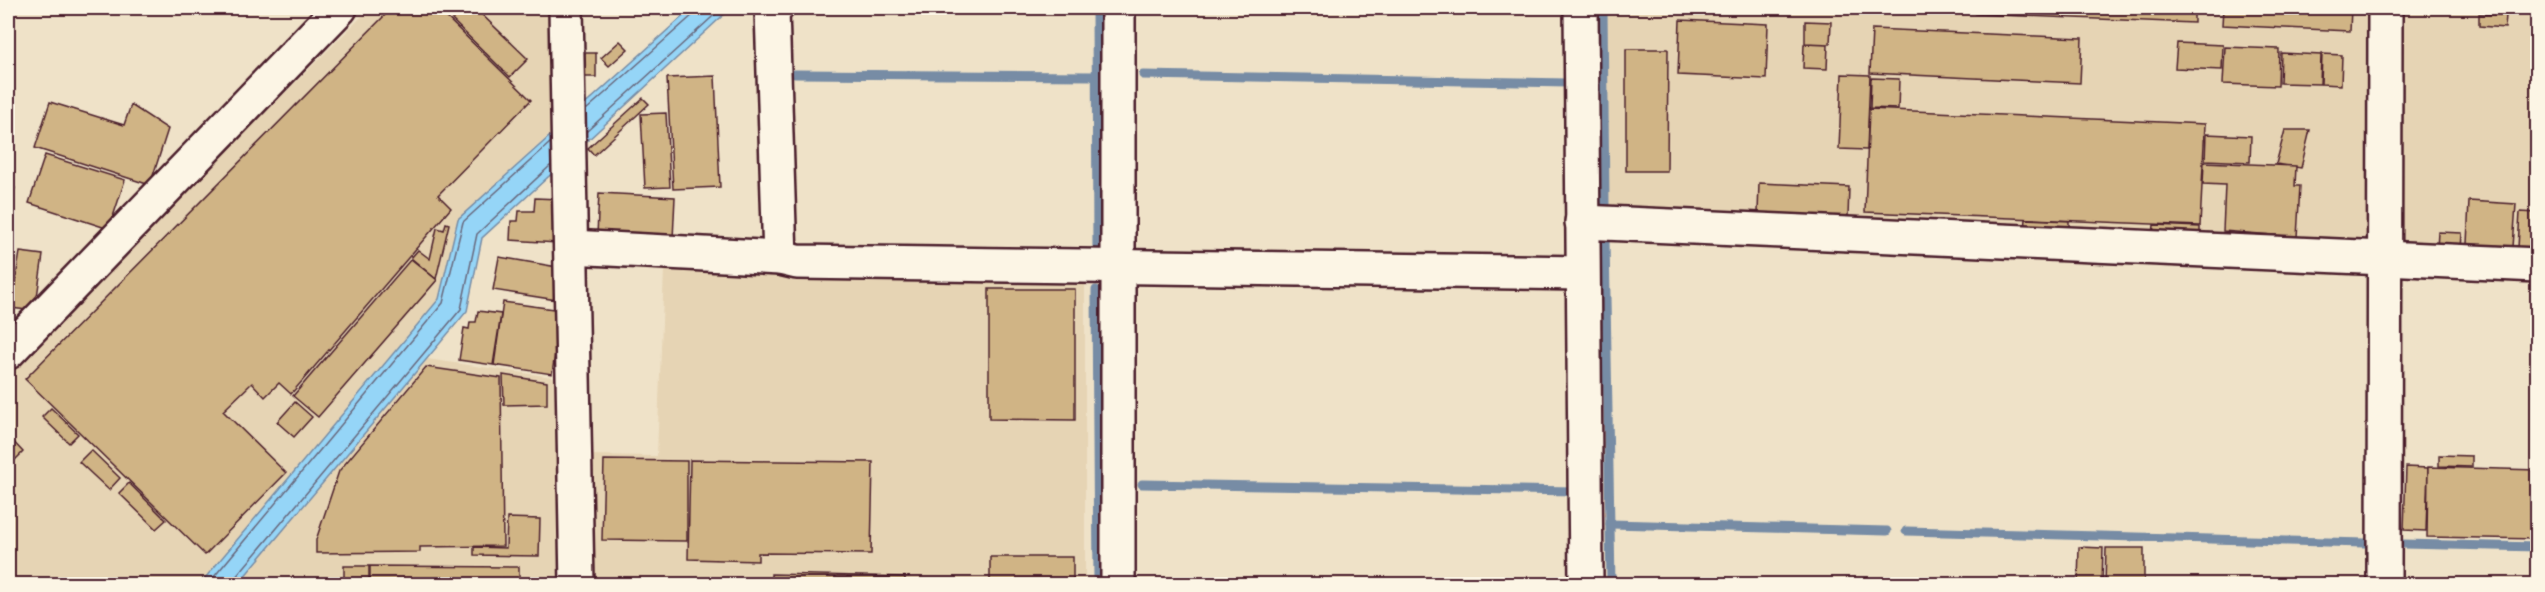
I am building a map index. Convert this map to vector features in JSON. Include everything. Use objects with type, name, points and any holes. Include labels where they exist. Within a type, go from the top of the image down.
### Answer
[{"type":"street","points":[[8,352],[340,8]]},
{"type":"street","points":[[566,8],[577,585]]},
{"type":"street","points":[[776,8],[772,11],[780,258]]},
{"type":"street","points":[[1118,8],[1118,585]]},
{"type":"street","points":[[1581,8],[1586,585]]},
{"type":"street","points":[[2384,585],[2385,8]]},
{"type":"street","points":[[1582,222],[2538,265]]},
{"type":"street","points":[[571,247],[780,258],[797,262],[1582,273]]},
{"type":"shaded area","points":[[370,8],[555,8],[558,127],[458,219],[439,299],[200,584],[8,584],[8,371]]},
{"type":"shaded area","points":[[1607,8],[2368,8],[2367,245],[1609,212]]},
{"type":"shaded area","points":[[2403,8],[2537,8],[2537,254],[2402,248]]},
{"type":"shaded area","points":[[664,269],[1085,283],[1085,584],[583,584],[582,455],[657,456]]},
{"type":"shaded area","points":[[427,359],[566,379],[567,584],[238,584]]},
{"type":"water","points":[[692,8],[731,8],[482,238],[467,311],[238,584],[200,584],[439,299],[458,219]]},
{"type":"building","points":[[392,8],[437,8],[531,100],[438,195],[451,208],[291,394],[279,383],[265,397],[252,383],[223,411],[286,473],[205,555],[25,379]]},
{"type":"building","points":[[439,8],[453,8],[446,14]]},
{"type":"building","points":[[464,8],[475,8],[528,59],[510,77],[452,20]]},
{"type":"building","points":[[1976,8],[2194,8],[2194,23],[1976,14]]},
{"type":"building","points":[[2223,8],[2351,8],[2350,31],[2222,25]]},
{"type":"building","points":[[2479,14],[2506,15],[2505,28],[2479,26]]},
{"type":"building","points":[[1680,20],[1768,24],[1766,79],[1678,75]]},
{"type":"building","points":[[1805,21],[1831,22],[1830,44],[1805,43]]},
{"type":"building","points":[[1872,29],[2082,38],[2080,83],[1870,73]]},
{"type":"building","points":[[620,41],[628,49],[609,66],[601,58]]},
{"type":"building","points":[[2177,43],[2223,45],[2222,70],[2175,68]]},
{"type":"building","points":[[1804,44],[1828,45],[1827,69],[1803,68]]},
{"type":"building","points":[[2225,47],[2279,49],[2278,86],[2223,84]]},
{"type":"building","points":[[1626,49],[1668,49],[1667,171],[1626,171]]},
{"type":"building","points":[[581,53],[596,53],[596,77],[581,77]]},
{"type":"building","points":[[2281,53],[2321,55],[2320,84],[2280,83]]},
{"type":"building","points":[[2322,54],[2342,55],[2341,85],[2321,84]]},
{"type":"building","points":[[1842,74],[1870,75],[1867,150],[1839,149]]},
{"type":"building","points":[[715,76],[720,187],[673,189],[667,78]]},
{"type":"building","points":[[1871,78],[1899,79],[1898,109],[1870,108]]},
{"type":"building","points":[[643,98],[649,104],[594,155],[588,148]]},
{"type":"building","points":[[50,102],[124,125],[131,105],[168,129],[150,185],[35,148]]},
{"type":"building","points":[[1869,109],[2205,124],[2200,226],[1865,212]]},
{"type":"building","points":[[666,113],[670,187],[645,188],[641,114]]},
{"type":"building","points":[[2285,130],[2310,130],[2301,168],[2276,164]]},
{"type":"building","points":[[2206,134],[2251,136],[2250,162],[2205,160]]},
{"type":"building","points":[[45,155],[125,180],[109,229],[29,203]]},
{"type":"building","points":[[2204,162],[2296,166],[2295,186],[2300,186],[2297,237],[2223,231],[2225,185],[2203,184]]},
{"type":"building","points":[[1759,183],[1849,187],[1848,217],[1758,213]]},
{"type":"building","points":[[8,185],[15,188],[8,213]]},
{"type":"building","points":[[599,193],[675,197],[673,239],[597,235]]},
{"type":"building","points":[[535,198],[559,199],[557,243],[510,240],[511,221],[518,221],[519,211],[534,211]]},
{"type":"building","points":[[2469,201],[2516,204],[2513,247],[2467,244]]},
{"type":"building","points":[[2520,212],[2538,213],[2538,249],[2518,248]]},
{"type":"building","points":[[2026,219],[2069,221],[2069,232],[2025,230]]},
{"type":"building","points":[[446,223],[449,224],[436,279],[411,258],[418,250],[430,259],[437,228],[444,230]]},
{"type":"building","points":[[2154,225],[2200,227],[2200,237],[2153,235]]},
{"type":"building","points":[[2438,232],[2462,233],[2461,250],[2437,249]]},
{"type":"building","points":[[20,252],[43,255],[35,311],[11,308]]},
{"type":"building","points":[[499,257],[557,267],[557,300],[493,290]]},
{"type":"building","points":[[411,259],[437,280],[318,417],[293,396]]},
{"type":"building","points":[[989,289],[1075,289],[1075,420],[989,419]]},
{"type":"building","points":[[503,302],[561,310],[552,374],[494,365]]},
{"type":"building","points":[[478,311],[501,314],[493,365],[459,360],[464,328],[469,329],[470,322],[476,322]]},
{"type":"building","points":[[426,367],[501,378],[503,546],[420,547],[420,552],[316,553],[316,540],[339,471]]},
{"type":"building","points":[[503,375],[547,382],[547,404],[504,405]]},
{"type":"building","points":[[295,402],[312,417],[294,437],[277,422]]},
{"type":"building","points":[[51,408],[78,434],[69,443],[42,417]]},
{"type":"building","points":[[8,436],[23,452],[8,467]]},
{"type":"building","points":[[91,450],[120,478],[109,490],[79,462]]},
{"type":"building","points":[[2439,455],[2472,456],[2472,467],[2439,466]]},
{"type":"building","points":[[604,460],[687,461],[687,541],[602,540]]},
{"type":"building","points":[[690,460],[873,462],[871,554],[758,553],[758,561],[688,559]]},
{"type":"building","points":[[2406,467],[2428,468],[2426,531],[2404,530]]},
{"type":"building","points":[[2428,467],[2538,470],[2538,539],[2427,537]]},
{"type":"building","points":[[129,483],[166,520],[156,529],[119,493]]},
{"type":"building","points":[[507,518],[540,519],[539,556],[474,555],[474,547],[506,548]]},
{"type":"building","points":[[2079,547],[2103,548],[2102,584],[2078,584]]},
{"type":"building","points":[[2106,548],[2144,548],[2144,584],[2105,584]]},
{"type":"building","points":[[990,557],[1073,557],[1073,584],[990,584]]},
{"type":"building","points":[[344,566],[369,566],[369,584],[344,584]]},
{"type":"building","points":[[370,566],[519,567],[519,584],[370,584]]},
{"type":"building","points":[[771,574],[905,577],[905,584],[771,584]]},
{"type":"waterway","points":[[1096,8],[1097,253]]},
{"type":"waterway","points":[[1603,8],[1605,204]]},
{"type":"waterway","points":[[795,74],[1096,76]]},
{"type":"waterway","points":[[1143,75],[1567,83]]},
{"type":"waterway","points":[[1605,240],[1611,584]]},
{"type":"waterway","points":[[1096,290],[1098,584]]},
{"type":"waterway","points":[[1142,484],[1575,491]]},
{"type":"waterway","points":[[1610,524],[1887,531]]},
{"type":"waterway","points":[[1906,531],[2365,543]]},
{"type":"waterway","points":[[2403,544],[2538,547]]}]
